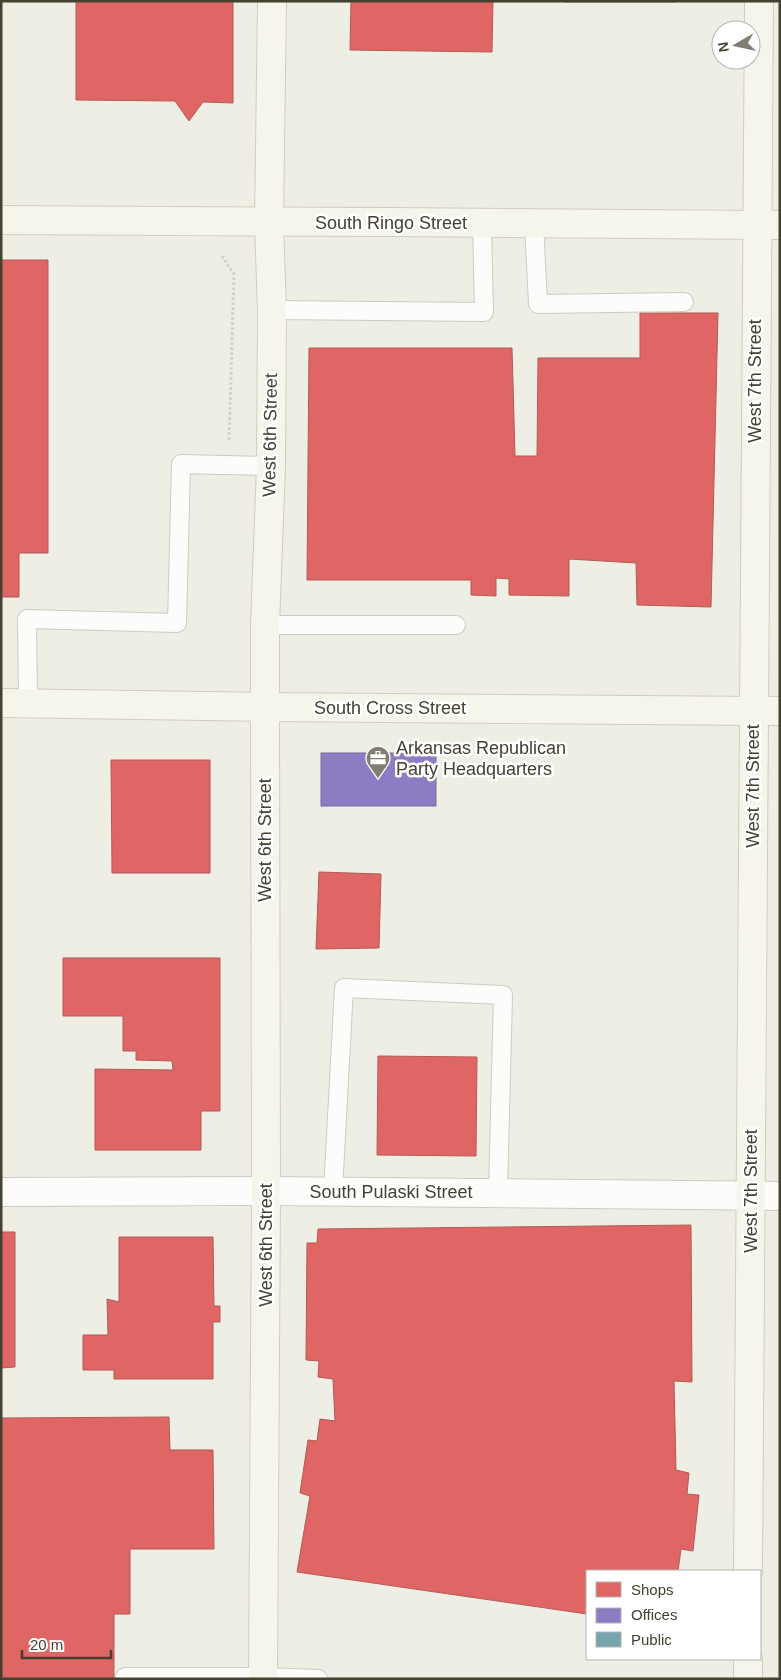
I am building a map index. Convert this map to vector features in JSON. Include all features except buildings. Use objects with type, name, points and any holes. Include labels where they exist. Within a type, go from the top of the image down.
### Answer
[{"type":"street","name":"West 6th Street","points":[[263,1678],[266,1191],[265,625],[271,466],[272,310],[269,223],[272,1]]},
{"type":"street","name":"West 7th Street","points":[[748,1570],[751,1195],[767,711],[768,225],[759,1]]},
{"type":"street","name":"South Ringo Street","points":[[1,220],[768,225]]},
{"type":"street","name":"South Cross Street","points":[[14,702],[265,707],[767,711]]},
{"type":"street","name":"South Pulaski Street","points":[[1,1192],[498,1192],[780,1196]]},
{"type":"street","points":[[748,1660],[748,1679]]},
{"type":"lane","points":[[272,310],[484,312],[482,223]]},
{"type":"lane","points":[[534,223],[538,304],[684,302]]},
{"type":"lane","points":[[14,702],[27,619],[177,622],[181,464],[271,466]]},
{"type":"lane","points":[[265,625],[456,625]]},
{"type":"lane","points":[[333,1192],[344,988],[503,995],[498,1192]]},
{"type":"lane","points":[[125,1677],[318,1679]]},
{"type":"path","points":[[222,256],[234,274],[229,465]]},
{"type":"place","name":"Arkansas Republican Party Headquarters","points":[[378,779]]}]
